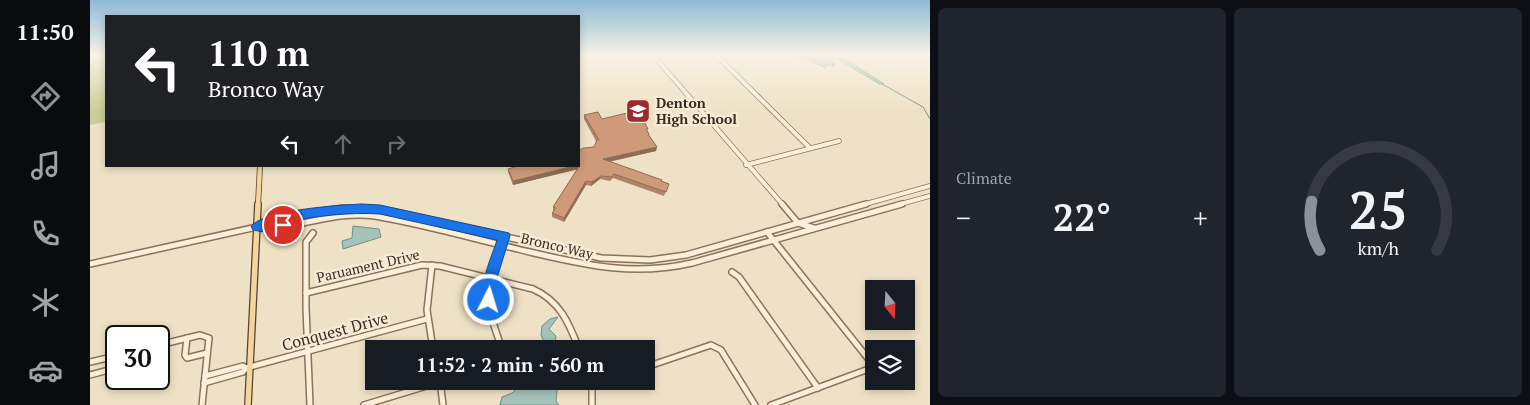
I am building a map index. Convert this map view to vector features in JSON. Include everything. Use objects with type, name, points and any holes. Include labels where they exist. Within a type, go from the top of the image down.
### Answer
[{"type":"main road","points":[[248,405],[248,367],[260,167]]},
{"type":"street","points":[[669,74],[798,223],[815,228]]},
{"type":"street","points":[[735,74],[810,148]]},
{"type":"street","points":[[746,165],[839,141]]},
{"type":"street","name":"Bronco Way","points":[[257,227],[269,221],[310,212],[362,208],[380,209],[580,255],[633,261],[675,257],[930,186]]},
{"type":"street","name":"Bronco Way","points":[[257,227],[269,228],[332,216],[373,216],[591,266],[637,270],[680,266],[930,196]]},
{"type":"street","points":[[90,264],[257,227]]},
{"type":"street","points":[[767,232],[865,356]]},
{"type":"street","points":[[310,405],[306,242],[313,233]]},
{"type":"street","points":[[499,340],[490,310],[489,291],[504,236]]},
{"type":"street","points":[[431,340],[427,319],[427,293],[432,266]]},
{"type":"street","name":"Paruament Drive","points":[[306,294],[412,267],[432,266],[533,289],[550,297],[563,312],[575,340]]},
{"type":"street","points":[[732,272],[739,277],[818,388]]},
{"type":"street","name":"Conquest Drive","points":[[248,367],[427,319]]},
{"type":"street","points":[[170,342],[205,335],[208,338],[201,405]]},
{"type":"street","points":[[187,338],[185,355],[187,358],[207,353]]},
{"type":"street","points":[[655,364],[711,345],[716,346],[721,350],[754,405]]},
{"type":"street","points":[[90,362],[105,359]]},
{"type":"street","points":[[205,376],[243,366],[248,367]]},
{"type":"street","points":[[204,383],[243,372],[248,367]]},
{"type":"street","points":[[772,405],[865,370]]},
{"type":"street","points":[[90,375],[105,371]]},
{"type":"street","points":[[364,405],[414,390]]},
{"type":"street","points":[[442,390],[443,405]]},
{"type":"street","points":[[592,405],[593,390]]},
{"type":"green space","points":[[90,74],[105,74],[105,122],[90,125]]},
{"type":"water","points":[[863,74],[868,74],[884,84],[880,84]]},
{"type":"water","points":[[353,226],[379,229],[381,237],[343,249],[342,241],[352,238]]},
{"type":"water","points":[[558,317],[549,329],[556,336],[555,340],[543,340],[541,335],[542,326],[550,319]]},
{"type":"water","points":[[515,390],[557,390],[556,401],[559,405],[500,405],[502,397]]},
{"type":"building","name":"Denton High School","points":[[598,112],[602,119],[631,112],[638,116],[645,123],[648,134],[657,147],[603,159],[662,180],[669,184],[666,192],[614,174],[612,177],[601,176],[592,182],[586,181],[564,218],[552,213],[556,208],[553,207],[580,167],[580,150],[594,147],[597,140],[599,140],[584,115]]},
{"type":"building","points":[[515,167],[570,167],[513,181],[508,169]]},
{"type":"waterway","points":[[882,84],[923,107],[930,119]]},
{"type":"place","name":"Denton High School","points":[[638,111]]},
{"type":"route","points":[[283,225],[269,228],[257,227],[269,221],[310,212],[362,208],[380,209],[504,236],[489,284],[489,300]]}]
